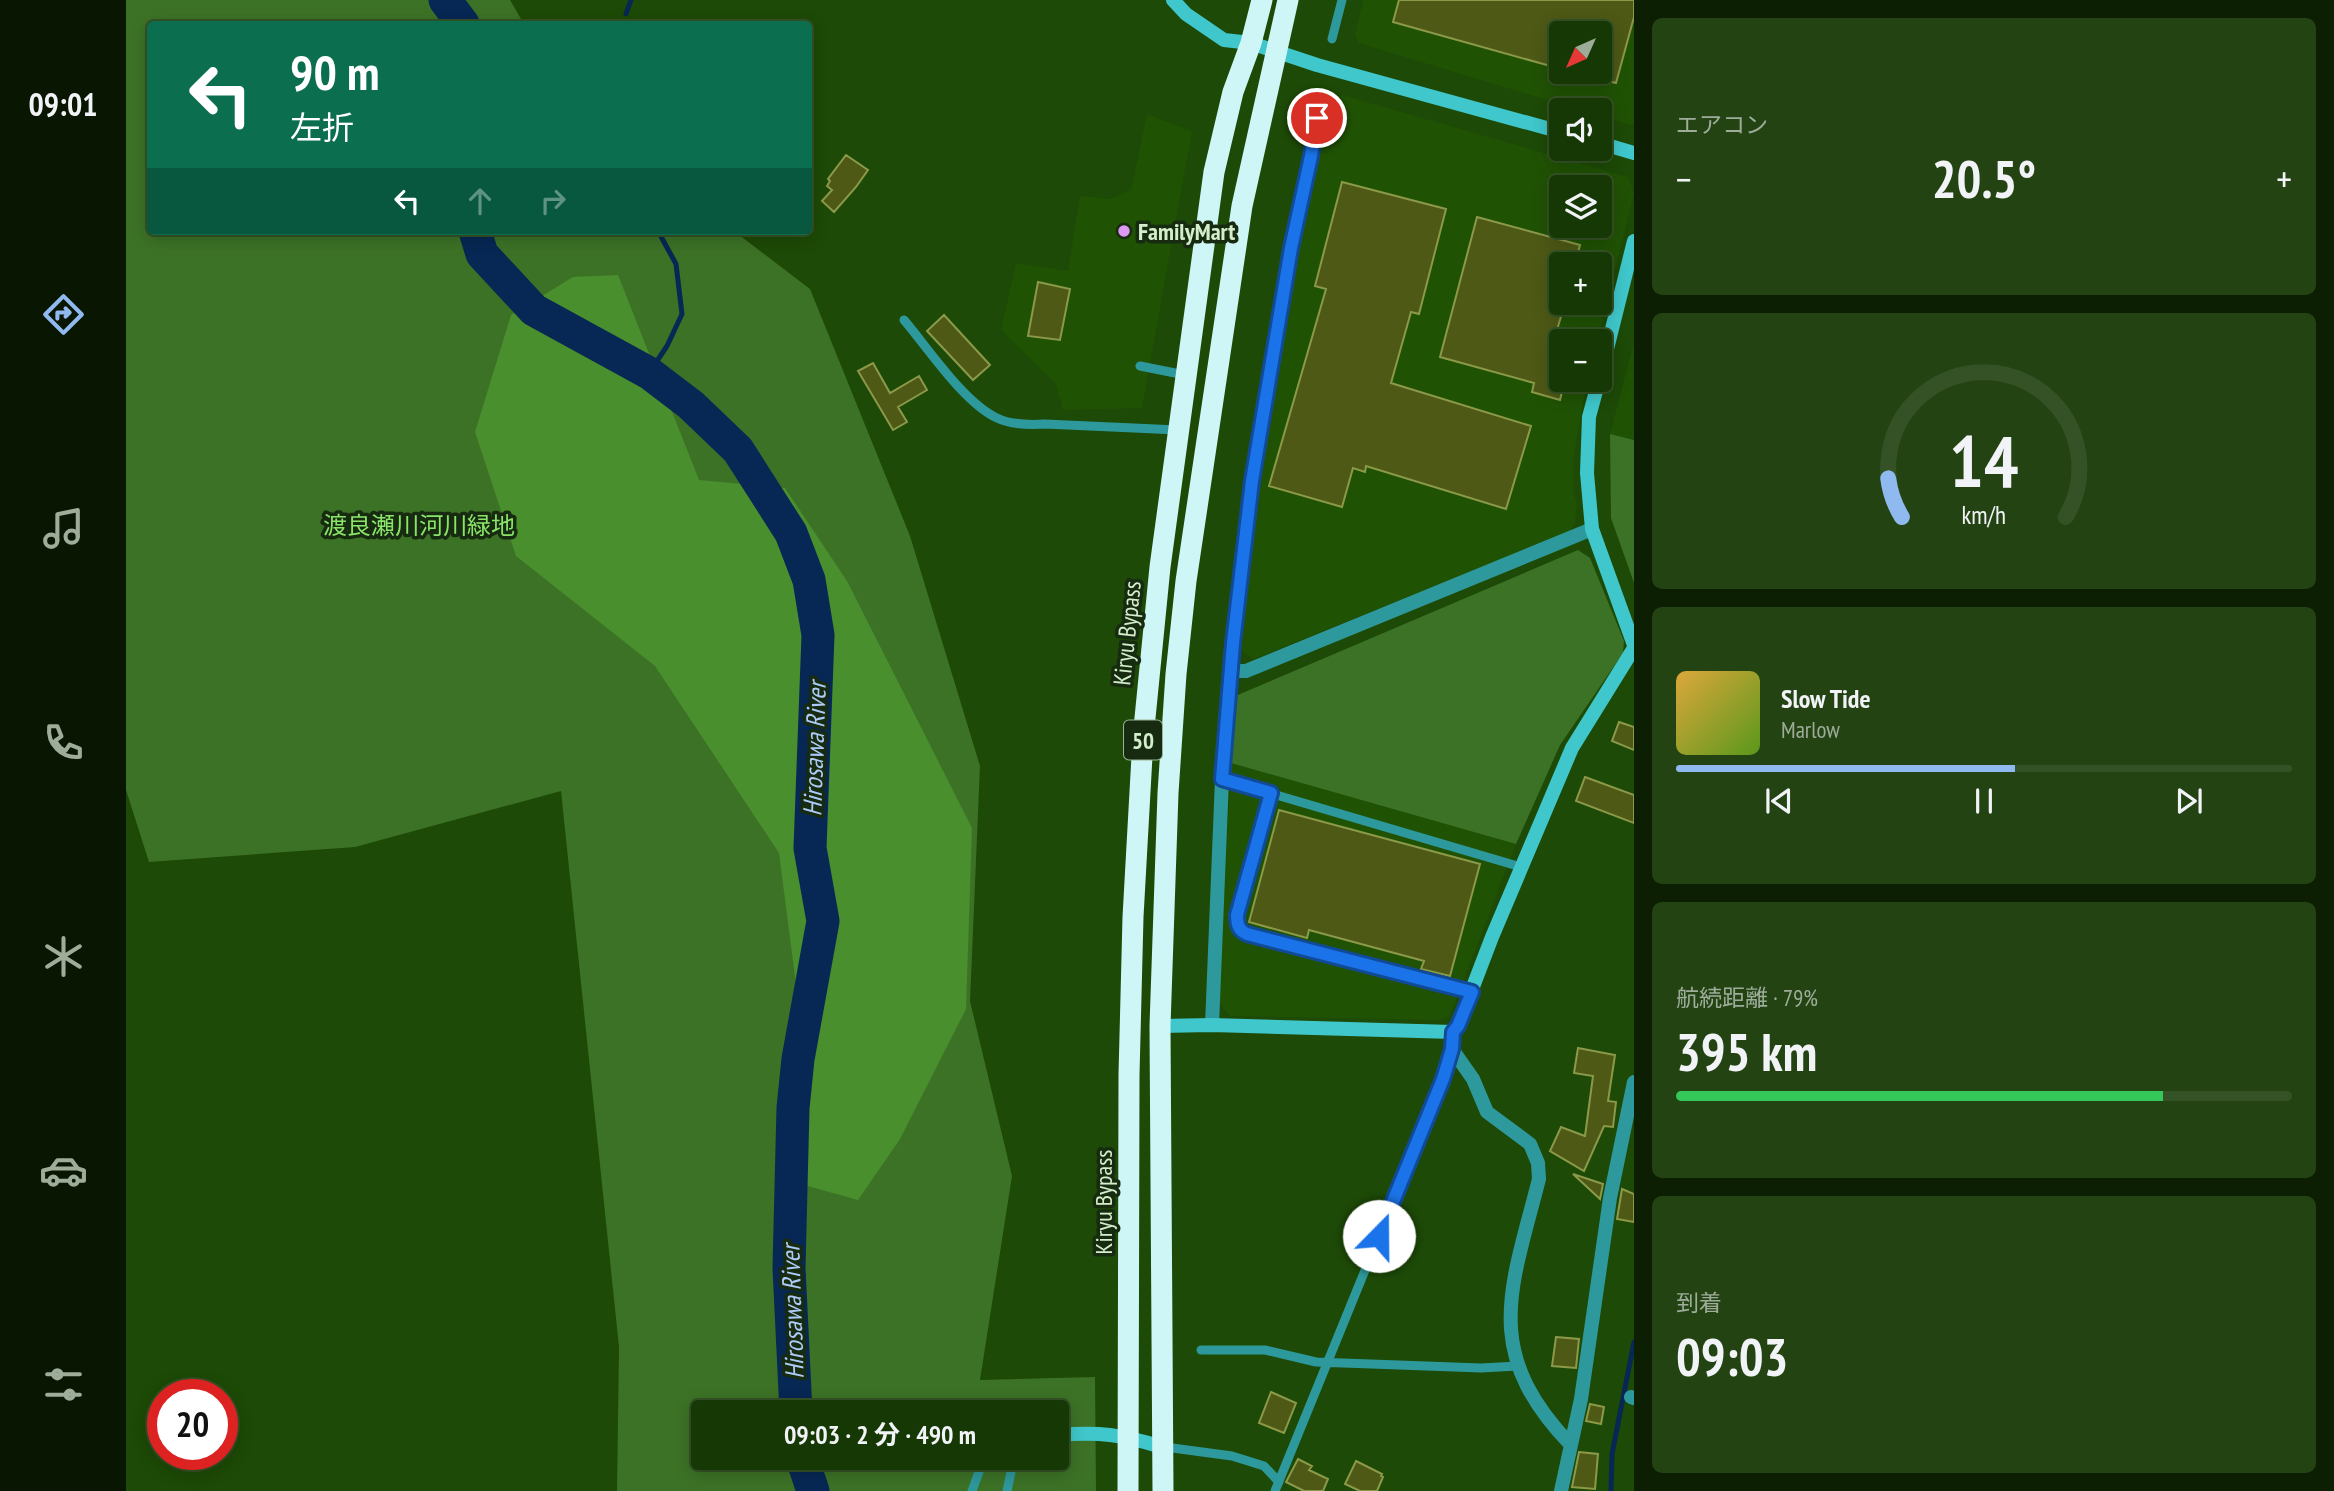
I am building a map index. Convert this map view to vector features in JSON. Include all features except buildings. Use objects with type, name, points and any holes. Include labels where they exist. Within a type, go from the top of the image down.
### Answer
[{"type":"highway","name":"Kiryu Bypass","points":[[1128,1491],[1129,1075],[1133,917],[1149,667],[1185,375],[1214,172],[1233,92],[1251,43],[1262,0]]},
{"type":"highway","name":"50","points":[[1163,1491],[1160,1026],[1168,793],[1176,674],[1186,582],[1242,206],[1288,0]]},
{"type":"street","points":[[1172,0],[1186,14],[1224,40],[1251,43],[1549,129]]},
{"type":"street","points":[[1212,1025],[1222,779],[1252,481],[1291,248],[1320,99]]},
{"type":"street","points":[[1612,147],[1634,153]]},
{"type":"street","points":[[1612,329],[1633,247]]},
{"type":"street","points":[[1570,1444],[1547,1419],[1529,1391],[1518,1366],[1511,1338],[1513,1283],[1539,1179],[1538,1163],[1530,1143],[1487,1112],[1473,1079],[1452,1049],[1453,1032],[1458,1026],[1572,748],[1634,647],[1592,529],[1587,473],[1589,428],[1596,392]]},
{"type":"street","points":[[1231,671],[1246,671],[1592,529]]},
{"type":"street","points":[[1160,1026],[1453,1032]]},
{"type":"street","points":[[1561,1491],[1581,1399],[1610,1198],[1634,1082]]},
{"type":"street","points":[[1069,1433],[1100,1432],[1129,1436],[1162,1447]]},
{"type":"lane","points":[[1332,39],[1342,0]]},
{"type":"lane","points":[[904,320],[965,394],[998,419],[1028,425],[1178,430]]},
{"type":"lane","points":[[1140,366],[1185,375]]},
{"type":"lane","points":[[1222,779],[1521,867]]},
{"type":"lane","points":[[1271,793],[1237,915],[1240,931],[1472,992]]},
{"type":"lane","points":[[1277,1486],[1443,1079],[1452,1049]]},
{"type":"lane","points":[[1201,1350],[1265,1350],[1316,1362],[1518,1366]]},
{"type":"lane","points":[[1162,1447],[1232,1456],[1264,1466],[1277,1486]]},
{"type":"lane","points":[[972,1491],[980,1470]]},
{"type":"lane","points":[[1007,1491],[1011,1470]]},
{"type":"shaded area","points":[[1363,0],[1634,0],[1634,123],[1631,125],[1612,119],[1612,98],[1549,98],[1549,101],[1359,43],[1355,35]]},
{"type":"shaded area","points":[[1342,95],[1549,154],[1549,161],[1572,161],[1628,177],[1634,193],[1612,281],[1612,252],[1549,252],[1549,315],[1604,315],[1600,329],[1549,329],[1549,392],[1585,392],[1573,460],[1573,491],[1577,504],[1575,523],[1569,532],[1253,659],[1240,649],[1264,440],[1297,247],[1332,107]]},
{"type":"shaded area","name":"FamilyMart","points":[[1147,114],[1192,131],[1142,408],[1063,410],[1056,384],[1001,330],[1016,263],[1068,271],[1080,196],[1111,199],[1131,190]]},
{"type":"shaded area","points":[[618,275],[699,480],[785,488],[847,581],[972,828],[966,1009],[900,1139],[858,1200],[797,1183],[809,1085],[779,853],[655,666],[516,556],[475,432],[511,315],[573,277]]},
{"type":"shaded area","points":[[1634,343],[1634,440],[1610,434]]},
{"type":"shaded area","points":[[1231,763],[1516,844],[1450,1016],[1440,1020],[1230,1016],[1219,1002]]},
{"type":"green space","name":"渡良瀬川河川緑地","points":[[126,0],[510,0],[522,21],[147,21],[147,235],[739,235],[810,289],[910,536],[980,766],[970,1001],[1012,1176],[980,1380],[1095,1377],[1096,1491],[617,1491],[619,1347],[561,791],[355,847],[149,862],[126,790]]},
{"type":"green space","points":[[1610,434],[1634,440],[1634,583],[1611,518]]},
{"type":"green space","points":[[1578,550],[1590,558],[1624,641],[1623,653],[1560,745],[1516,844],[1231,763],[1233,697]]},
{"type":"waterway","name":"Hirosawa River","points":[[445,0],[461,21]]},
{"type":"waterway","points":[[626,14],[631,0]]},
{"type":"waterway","name":"Hirosawa River","points":[[454,12],[468,21]]},
{"type":"waterway","name":"Hirosawa River","points":[[476,235],[482,254],[534,310],[649,373],[691,405],[738,450],[791,533],[809,580],[818,635],[810,848],[823,921],[798,1059],[793,1108],[789,1268],[795,1400]]},
{"type":"waterway","points":[[649,373],[667,346],[682,314],[676,264],[660,235]]},
{"type":"waterway","points":[[1611,1491],[1612,1454],[1634,1342]]},
{"type":"waterway","name":"Hirosawa River","points":[[806,1470],[813,1491]]},
{"type":"place","name":"FamilyMart","points":[[1124,231]]},
{"type":"route","points":[[1317,118],[1291,248],[1252,481],[1233,643],[1222,779],[1271,793],[1237,915],[1240,931],[1472,992],[1453,1032],[1452,1049],[1443,1079],[1379,1236]]}]
